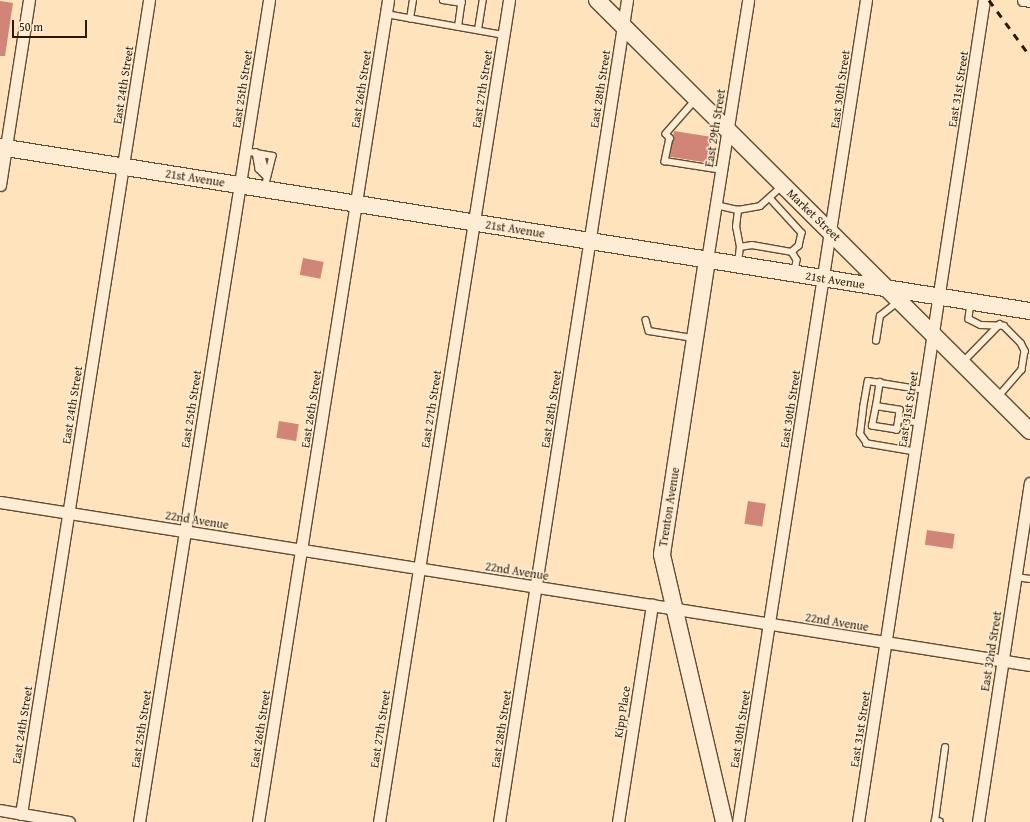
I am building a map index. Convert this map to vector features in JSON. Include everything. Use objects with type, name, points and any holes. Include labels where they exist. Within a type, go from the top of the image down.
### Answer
[{"type":"street","points":[[0,184],[3,147],[29,0]]},
{"type":"street","name":"East 24th Street","points":[[21,814],[149,0]]},
{"type":"street","name":"East 25th Street","points":[[139,822],[239,185],[250,152],[269,0]]},
{"type":"street","name":"East 26th Street","points":[[258,822],[388,0]]},
{"type":"street","name":"East 27th Street","points":[[379,822],[509,0]]},
{"type":"street","name":"Market Street","points":[[597,0],[1030,431]]},
{"type":"street","name":"East 28th Street","points":[[499,822],[628,0]]},
{"type":"street","name":"East 29th Street","points":[[708,260],[748,0]]},
{"type":"street","name":"East 30th Street","points":[[738,822],[832,233],[866,0]]},
{"type":"street","name":"East 31st Street","points":[[858,822],[887,643],[984,0]]},
{"type":"street","points":[[1023,0],[1030,1]]},
{"type":"street","name":"21st Avenue","points":[[3,147],[239,185],[266,183],[356,204],[1030,311]]},
{"type":"street","name":"Trenton Avenue","points":[[708,260],[662,544],[662,555],[724,822]]},
{"type":"street","name":"East 32nd Street","points":[[978,822],[1029,500],[1030,483]]},
{"type":"street","name":"22nd Avenue","points":[[0,502],[1030,665]]},
{"type":"street","name":"Kipp Place","points":[[618,822],[652,605]]},
{"type":"street","points":[[0,810],[69,822]]},
{"type":"lane","points":[[410,19],[413,0]]},
{"type":"lane","points":[[443,0],[462,2],[458,27]]},
{"type":"lane","points":[[478,30],[483,0]]},
{"type":"lane","points":[[386,14],[504,34]]},
{"type":"lane","points":[[696,99],[666,134],[670,138],[666,161],[722,170]]},
{"type":"lane","points":[[250,152],[262,156],[266,183]]},
{"type":"lane","points":[[250,152],[272,156],[266,183]]},
{"type":"lane","points":[[716,205],[738,210],[760,206],[783,185]]},
{"type":"lane","points":[[770,198],[802,233],[799,246],[792,252]]},
{"type":"lane","points":[[738,210],[736,227],[740,247],[738,265]]},
{"type":"lane","points":[[740,247],[752,245],[792,252],[797,260],[795,274]]},
{"type":"lane","points":[[876,341],[880,316],[900,301]]},
{"type":"lane","points":[[971,302],[969,319],[975,323],[1000,324],[1013,334],[1025,351],[1022,370],[998,399]]},
{"type":"lane","points":[[646,320],[649,331],[695,338]]},
{"type":"lane","points":[[962,363],[1000,324]]},
{"type":"lane","points":[[915,452],[867,444],[862,441],[860,434],[868,381],[924,390]]},
{"type":"lane","points":[[876,406],[900,410],[897,430],[872,426],[880,382]]},
{"type":"lane","points":[[899,419],[919,423]]},
{"type":"lane","points":[[1016,577],[1030,580]]},
{"type":"lane","points":[[936,822],[945,748]]},
{"type":"building","points":[[0,1],[13,3],[5,56],[0,56]]},
{"type":"building","points":[[674,131],[711,137],[706,162],[670,157]]},
{"type":"building","points":[[303,258],[324,262],[320,279],[300,275]]},
{"type":"building","points":[[279,421],[299,424],[296,441],[276,438]]},
{"type":"building","points":[[748,501],[766,504],[762,527],[744,524]]},
{"type":"building","points":[[927,530],[955,534],[953,549],[925,545]]},
{"type":"railway","points":[[989,0],[1030,56]]}]
